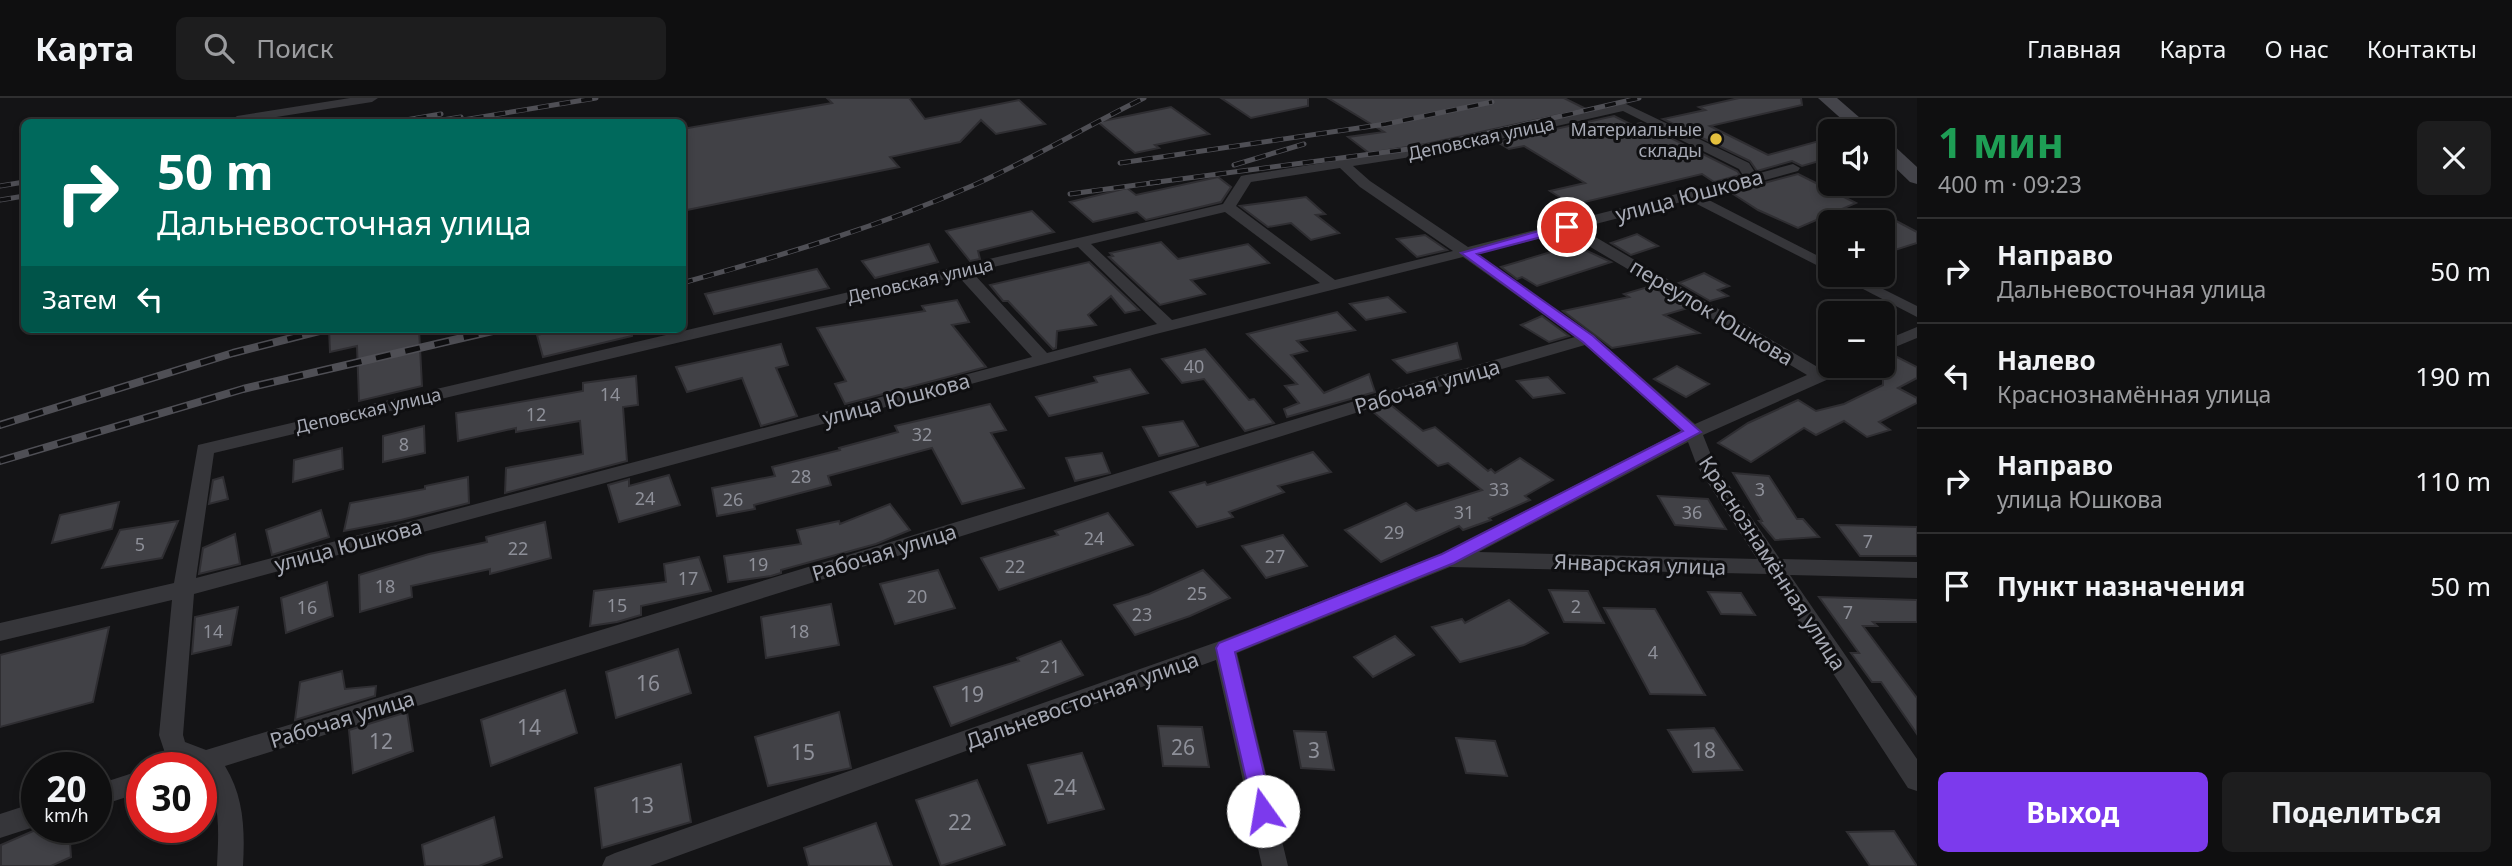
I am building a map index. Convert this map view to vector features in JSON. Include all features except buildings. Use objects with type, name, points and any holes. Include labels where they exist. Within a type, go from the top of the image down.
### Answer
[{"type":"main road","points":[[1827,98],[1852,119]]},
{"type":"main road","points":[[1836,98],[1856,119]]},
{"type":"main road","points":[[1895,157],[1917,178]]},
{"type":"street","points":[[243,119],[372,98]]},
{"type":"street","points":[[1624,107],[1744,166],[1752,179]]},
{"type":"street","name":"Деповская улица","points":[[205,449],[1228,207],[1246,179],[1443,148],[1624,107]]},
{"type":"street","name":"Краснознамённая улица","points":[[1342,163],[1365,184],[1588,339],[1693,432],[1706,466],[1917,780]]},
{"type":"street","name":"улица Юшкова","points":[[0,632],[184,589],[937,389],[1043,358],[1331,284],[1467,253],[1793,168]]},
{"type":"street","points":[[1691,196],[1818,262]]},
{"type":"street","points":[[1228,207],[1331,284]]},
{"type":"street","name":"переулок Юшкова","points":[[1567,227],[1818,375]]},
{"type":"street","points":[[1082,242],[1169,326]]},
{"type":"street","points":[[961,270],[1043,358]]},
{"type":"street","points":[[1868,287],[1917,312]]},
{"type":"street","points":[[1895,342],[1917,332]]},
{"type":"street","name":"Рабочая улица","points":[[217,758],[1394,395],[1588,339]]},
{"type":"street","name":"Дальневосточная улица","points":[[615,866],[1225,648],[1448,559],[1693,432],[1818,377]]},
{"type":"street","points":[[178,752],[171,735],[184,589],[205,449]]},
{"type":"street","name":"Январская улица","points":[[1448,559],[1917,570]]},
{"type":"street","points":[[1225,648],[1275,866]]},
{"type":"street","points":[[217,777],[220,779],[227,801],[232,827],[230,866]]},
{"type":"street","points":[[0,826],[21,819]]},
{"type":"railway","points":[[469,119],[596,98]]},
{"type":"railway","points":[[686,282],[830,239],[939,200],[1017,164],[1144,98]]},
{"type":"railway","points":[[1150,183],[1432,146],[1639,98]]},
{"type":"railway","points":[[1120,163],[1386,124],[1492,102]]},
{"type":"railway","points":[[412,119],[441,114]]},
{"type":"railway","points":[[449,119],[461,117]]},
{"type":"railway","points":[[1234,165],[1304,144]]},
{"type":"railway","points":[[0,186],[21,182]]},
{"type":"railway","points":[[1070,194],[1159,182]]},
{"type":"railway","points":[[0,200],[21,196]]},
{"type":"railway","points":[[0,425],[233,353],[311,333]]},
{"type":"railway","points":[[0,461],[243,389],[484,333]]},
{"type":"place","name":"Материальные склады","points":[[1716,139]]},
{"type":"route","points":[[1263,811],[1225,648],[1448,559],[1693,432],[1588,339],[1467,253],[1567,227]]}]
